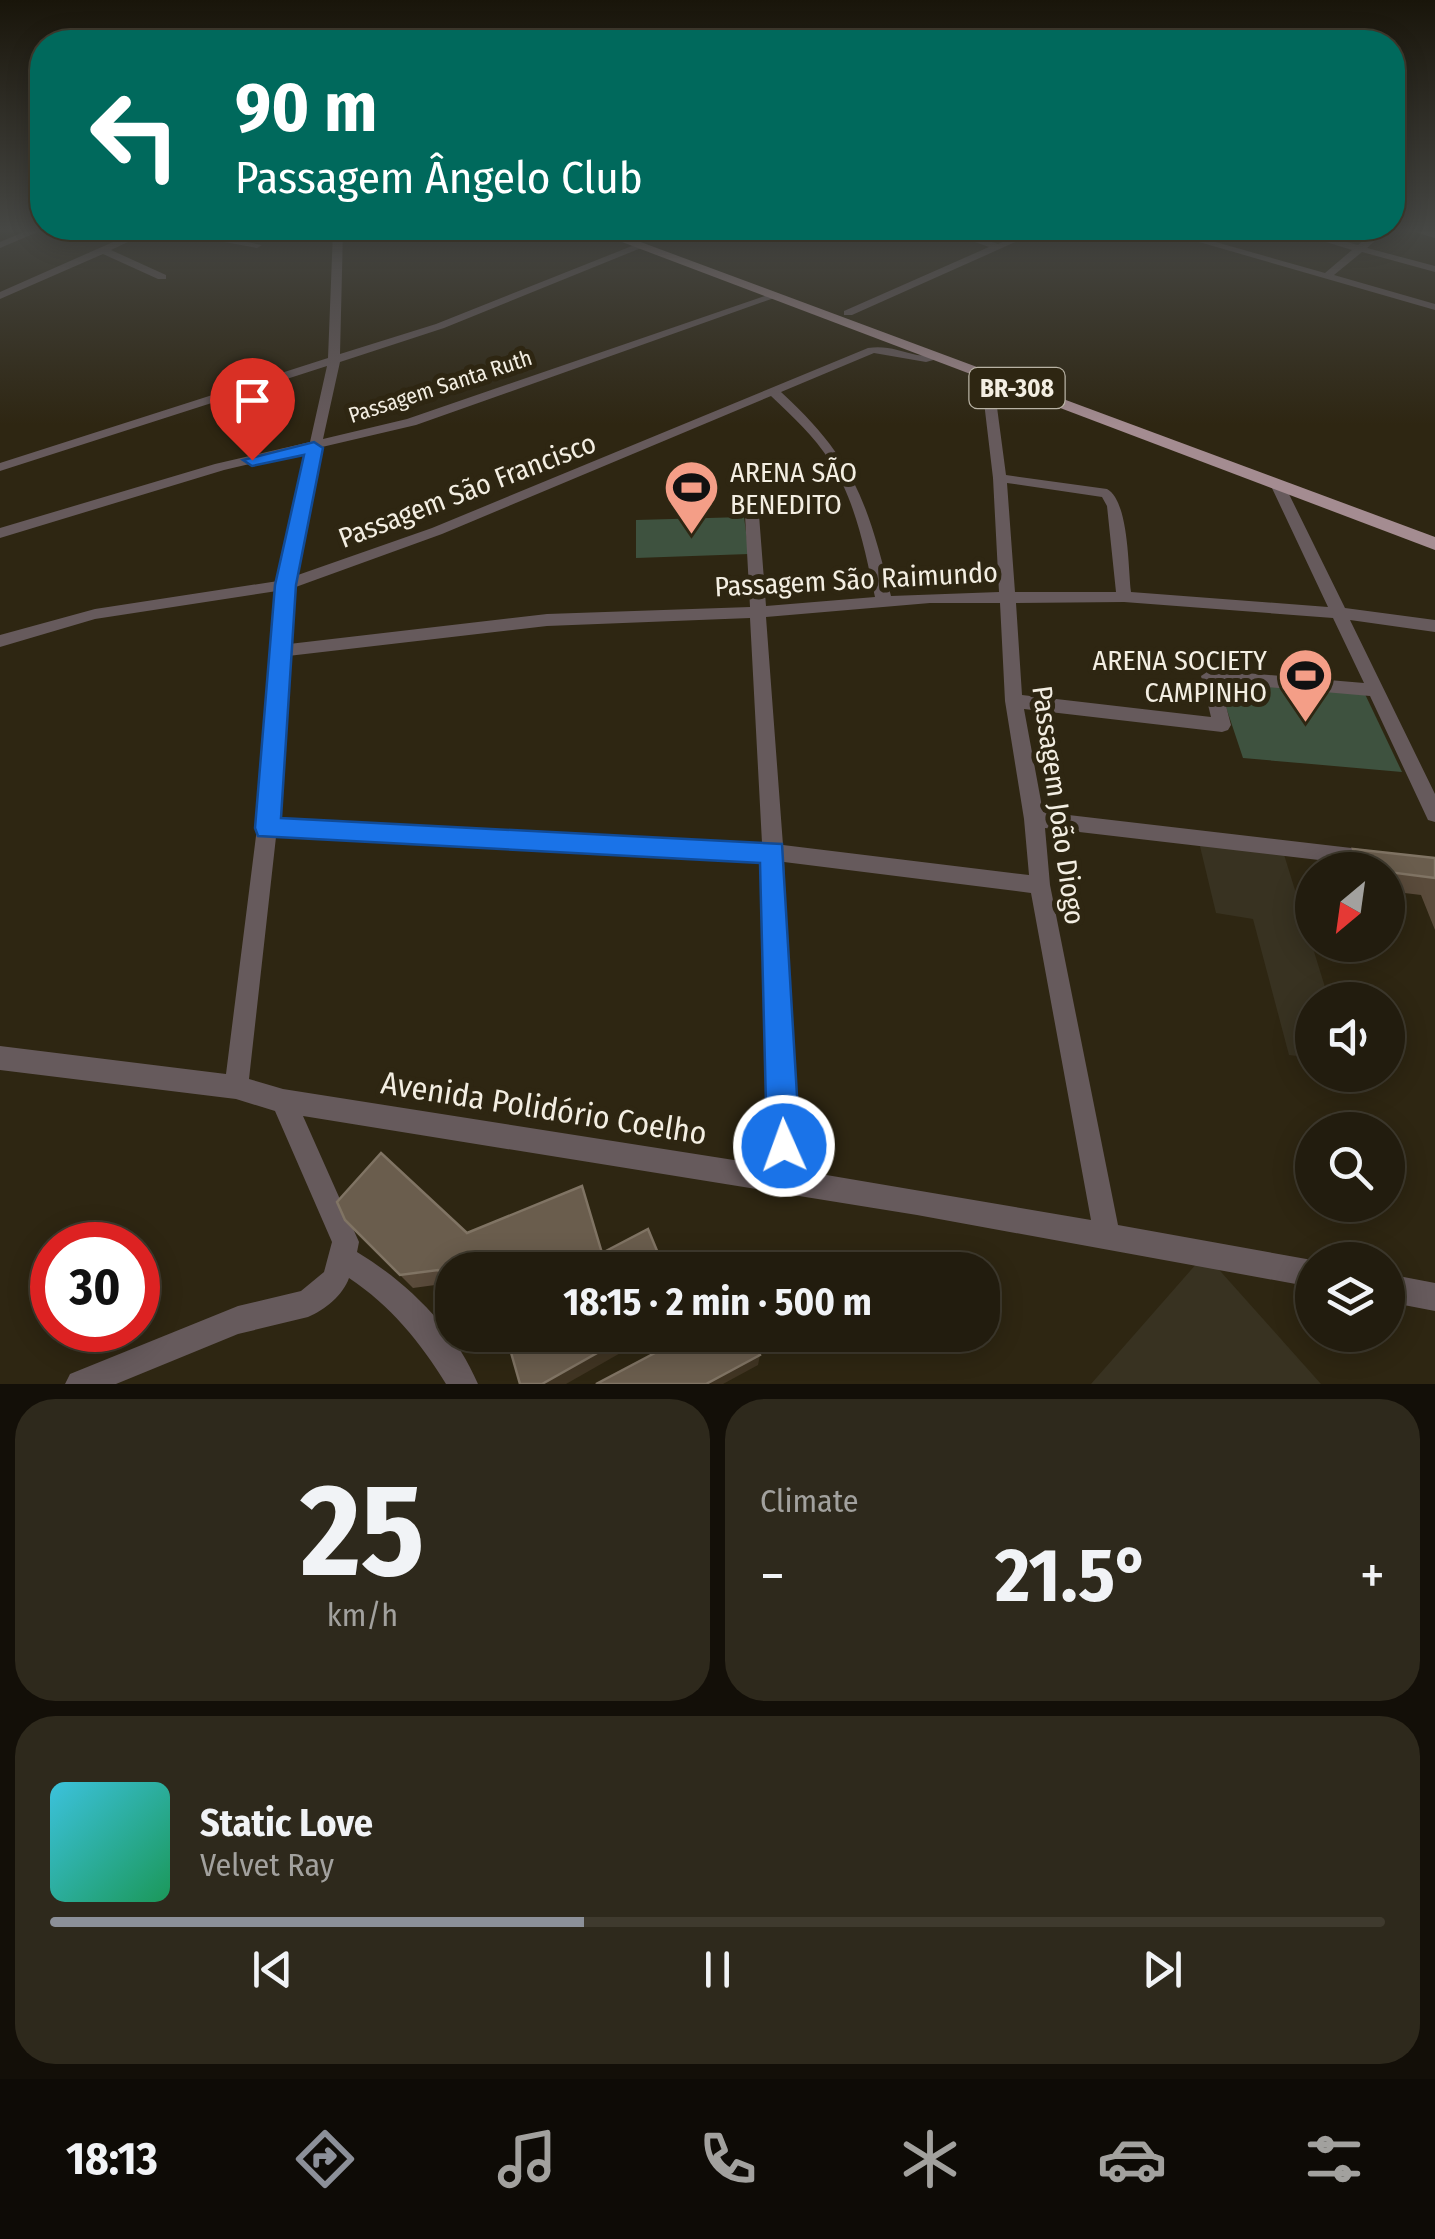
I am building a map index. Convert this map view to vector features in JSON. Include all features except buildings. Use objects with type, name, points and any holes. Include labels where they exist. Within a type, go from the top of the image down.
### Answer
[{"type":"main road","name":"BR-308","points":[[768,296],[1435,544]]},
{"type":"main road","name":"BR-308","points":[[801,296],[1435,534]]},
{"type":"street","points":[[236,1087],[268,828],[286,585],[334,360],[337,296]]},
{"type":"street","points":[[0,467],[334,360],[518,296]]},
{"type":"street","points":[[848,313],[888,296]]},
{"type":"street","points":[[1396,296],[1435,307]]},
{"type":"street","name":"Passagem Santa Ruth","points":[[0,533],[220,467],[314,448],[454,408],[772,297]]},
{"type":"street","name":"Passagem São Francisco","points":[[0,642],[94,614],[286,585],[407,543],[878,349],[915,361],[936,358]]},
{"type":"street","name":"Passagem João Diogo","points":[[987,378],[1000,478],[1014,701],[1034,819],[1040,885],[1107,1237]]},
{"type":"street","points":[[776,394],[816,429],[842,464],[859,499],[884,600]]},
{"type":"street","points":[[1000,478],[1107,494],[1114,506],[1124,598]]},
{"type":"street","points":[[1278,486],[1435,814]]},
{"type":"street","points":[[752,515],[773,852],[785,1183]]},
{"type":"street","name":"Passagem São Raimundo","points":[[281,651],[547,620],[757,612],[884,600],[1124,598],[1338,614],[1435,626]]},
{"type":"street","points":[[1014,701],[1222,726],[1210,676],[1373,690]]},
{"type":"street","points":[[1034,819],[1327,852]]},
{"type":"street","points":[[268,828],[773,852],[1040,885]]},
{"type":"street","name":"Avenida Polidório Coelho","points":[[3,1063],[236,1087],[283,1100],[1295,1271]]},
{"type":"street","points":[[80,1384],[238,1320],[308,1302],[326,1292],[344,1260],[346,1242],[283,1100]]},
{"type":"street","points":[[344,1260],[376,1277],[418,1318],[437,1340],[463,1384]]},
{"type":"street","points":[[1405,1291],[1435,1297]]},
{"type":"shaded area","points":[[1198,838],[1282,848],[1295,890],[1295,962],[1317,962],[1323,982],[1295,982],[1295,1056],[1289,1055],[1253,919],[1216,913]]},
{"type":"shaded area","points":[[1205,1254],[1321,1384],[1091,1384]]},
{"type":"green space","name":"ARENA SÃO BENEDITO","points":[[744,517],[749,554],[636,558],[636,520]]},
{"type":"green space","name":"ARENA SOCIETY CAMPINHO","points":[[1217,680],[1364,692],[1402,772],[1243,758]]},
{"type":"place","name":"ARENA SÃO BENEDITO","points":[[691,537]]},
{"type":"place","name":"ARENA SOCIETY CAMPINHO","points":[[1306,725]]},
{"type":"route","points":[[252,460],[314,448],[286,585],[268,828],[773,852],[784,1146]]}]
